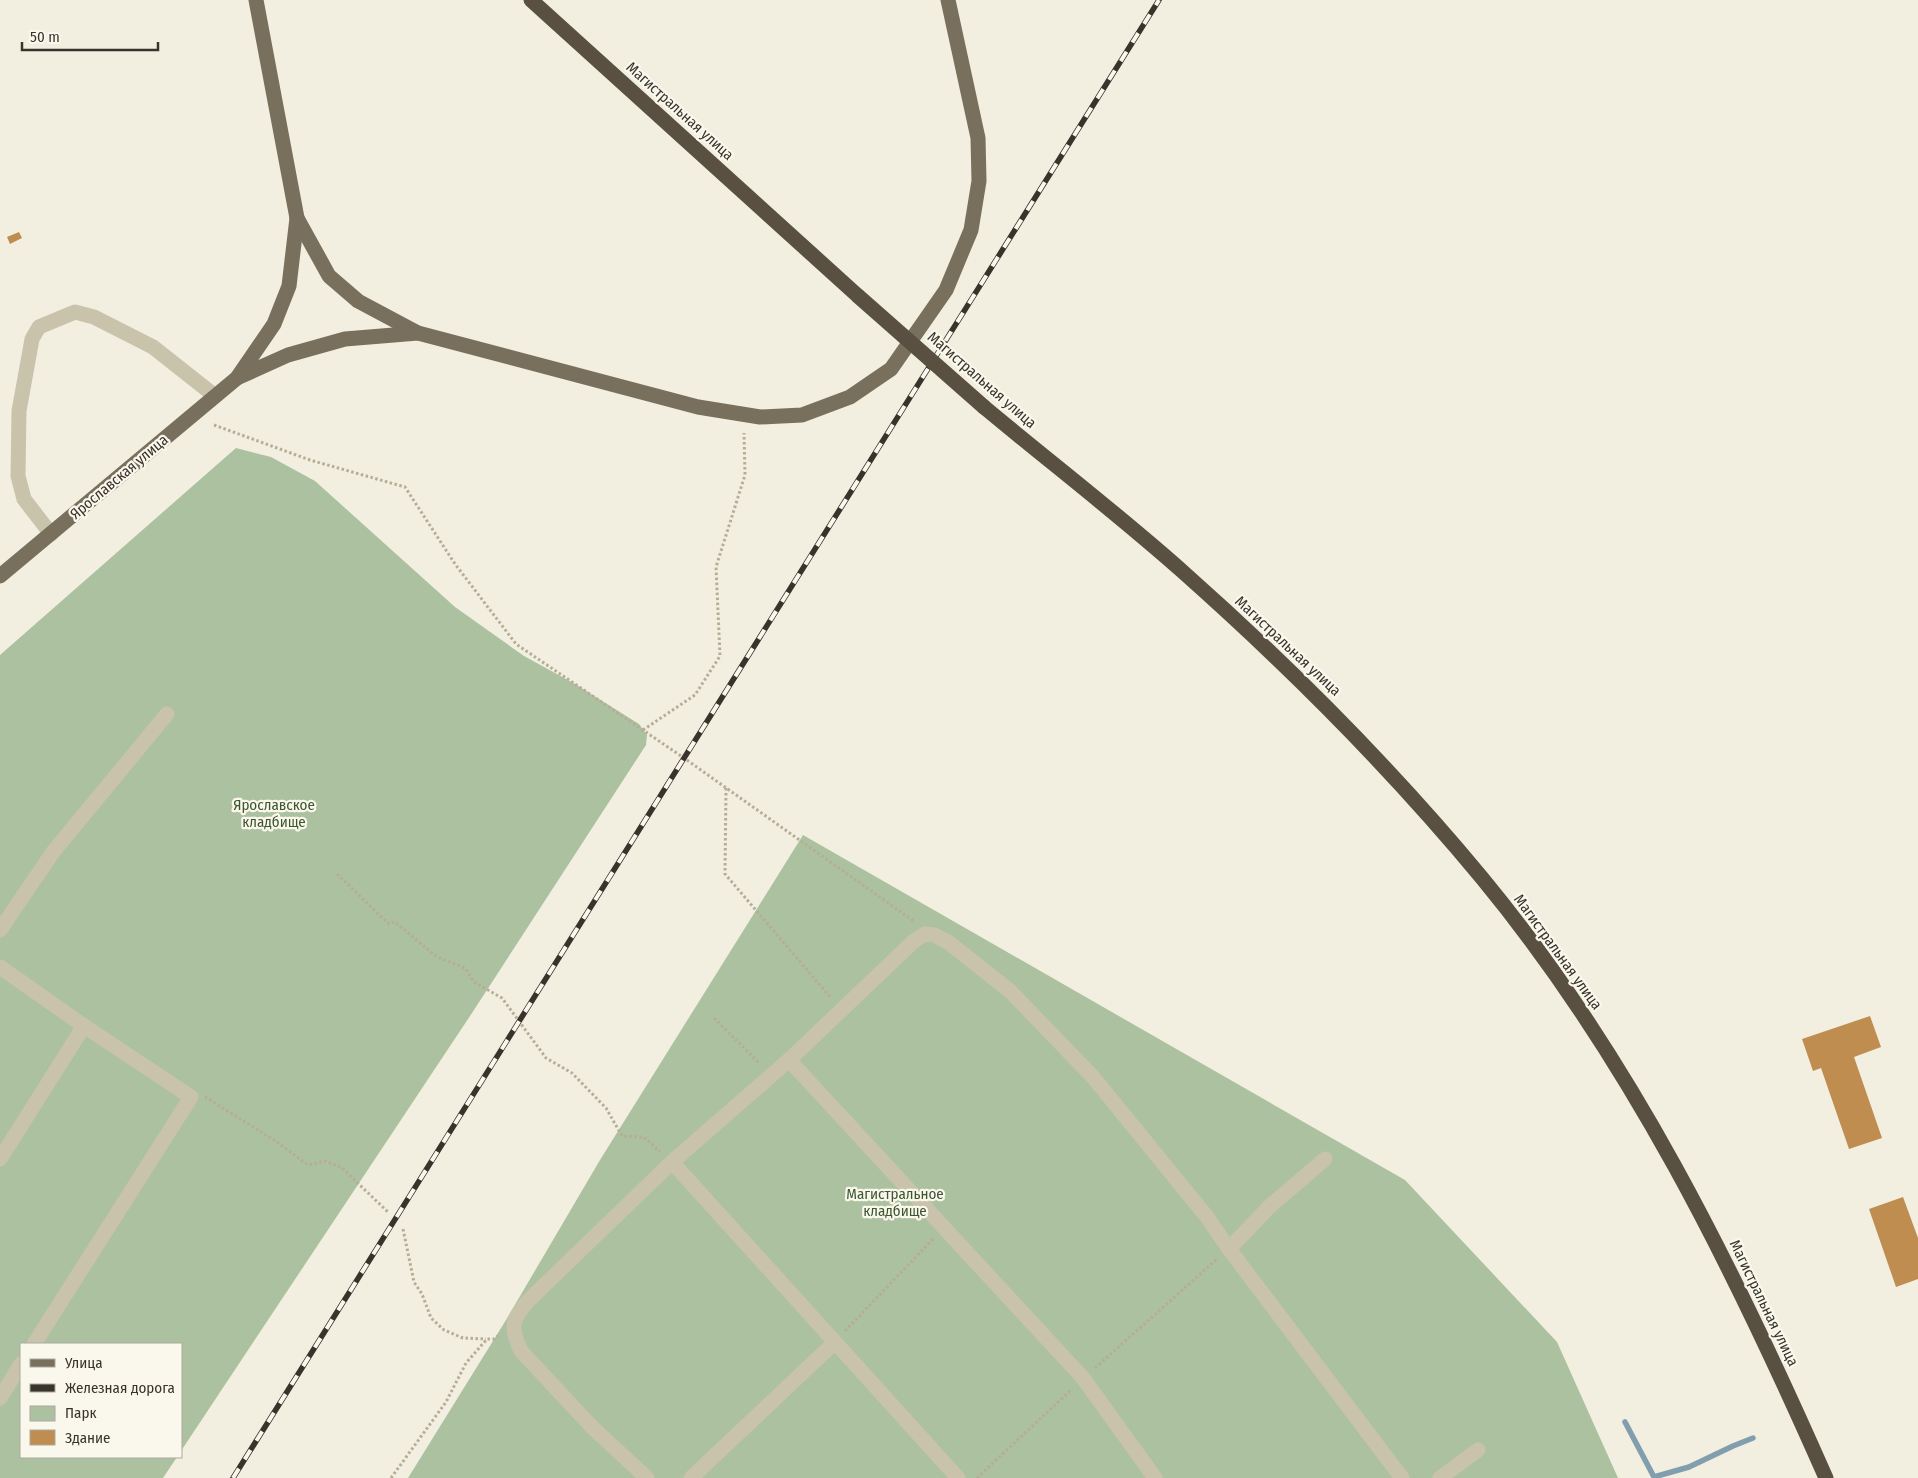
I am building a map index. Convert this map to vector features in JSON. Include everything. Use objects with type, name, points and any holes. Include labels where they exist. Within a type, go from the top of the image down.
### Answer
[{"type":"highway","name":"Магистральная улица","points":[[531,0],[858,296],[984,407],[1181,570],[1316,696],[1417,802],[1484,880],[1535,947],[1618,1067],[1698,1209],[1754,1318],[1826,1478]]},
{"type":"main road","points":[[237,378],[274,324],[289,286],[297,218],[256,0]]},
{"type":"main road","points":[[297,218],[329,276],[358,301],[418,333],[698,407],[760,417],[802,415],[850,397],[890,369],[946,290],[972,230],[979,180],[978,138],[948,0]]},
{"type":"main road","points":[[237,378],[288,355],[345,339],[418,333]]},
{"type":"main road","name":"Ярославская улица","points":[[0,576],[237,378]]},
{"type":"lane","points":[[51,534],[24,499],[18,476],[19,411],[32,339],[39,327],[75,312],[94,317],[153,346],[215,396]]},
{"type":"lane","points":[[0,930],[53,852],[167,714]]},
{"type":"lane","points":[[647,1478],[592,1427],[521,1351],[514,1336],[513,1322],[520,1310],[531,1298],[672,1162],[789,1060],[914,941],[925,934],[934,935],[948,942],[1010,990],[1093,1077],[1207,1217],[1229,1249],[1402,1478]]},
{"type":"lane","points":[[0,967],[84,1026],[191,1097],[35,1343]]},
{"type":"lane","points":[[0,1159],[84,1026]]},
{"type":"lane","points":[[789,1060],[1083,1378],[1155,1478]]},
{"type":"lane","points":[[1229,1249],[1269,1207],[1325,1159]]},
{"type":"lane","points":[[672,1162],[958,1478]]},
{"type":"lane","points":[[691,1478],[834,1342]]},
{"type":"lane","points":[[0,1398],[20,1366]]},
{"type":"lane","points":[[1440,1478],[1478,1450]]},
{"type":"path","points":[[214,425],[310,460],[405,487],[455,564],[516,644],[643,730],[934,935]]},
{"type":"path","points":[[643,730],[695,695],[720,656],[716,567],[745,475],[744,433]]},
{"type":"path","points":[[726,788],[724,874],[842,1010]]},
{"type":"path","points":[[337,874],[389,924],[395,922],[436,957],[465,968],[474,982],[502,998],[546,1058],[572,1073],[606,1108],[622,1136],[644,1137],[672,1162]]},
{"type":"path","points":[[714,1018],[772,1075]]},
{"type":"path","points":[[191,1097],[207,1098],[274,1140],[308,1165],[325,1162],[341,1167],[389,1213]]},
{"type":"path","points":[[834,1342],[945,1227]]},
{"type":"path","points":[[403,1229],[414,1282],[422,1294],[431,1318],[444,1330],[463,1338],[494,1339],[513,1326]]},
{"type":"path","points":[[977,1478],[1083,1378],[1229,1249]]},
{"type":"path","points":[[391,1478],[446,1402],[466,1363],[487,1339]]},
{"type":"green space","name":"Ярославское кладбище","points":[[236,448],[271,457],[315,481],[455,607],[524,656],[575,684],[639,724],[647,735],[646,745],[472,1013],[182,1449],[182,1343],[20,1343],[20,1458],[176,1458],[163,1478],[0,1478],[0,655]]},
{"type":"green space","name":"Магистральное кладбище","points":[[803,835],[1405,1180],[1557,1342],[1618,1478],[408,1478],[506,1320],[600,1160]]},
{"type":"building","points":[[19,232],[22,238],[10,244],[7,237]]},
{"type":"building","points":[[1870,1016],[1881,1047],[1854,1057],[1882,1138],[1849,1149],[1821,1068],[1813,1071],[1802,1039]]},
{"type":"building","points":[[1903,1197],[1918,1238],[1918,1279],[1896,1287],[1869,1209]]},
{"type":"waterway","points":[[1625,1422],[1654,1477],[1689,1467],[1753,1438]]},
{"type":"railway","points":[[233,1478],[1159,0]]}]
